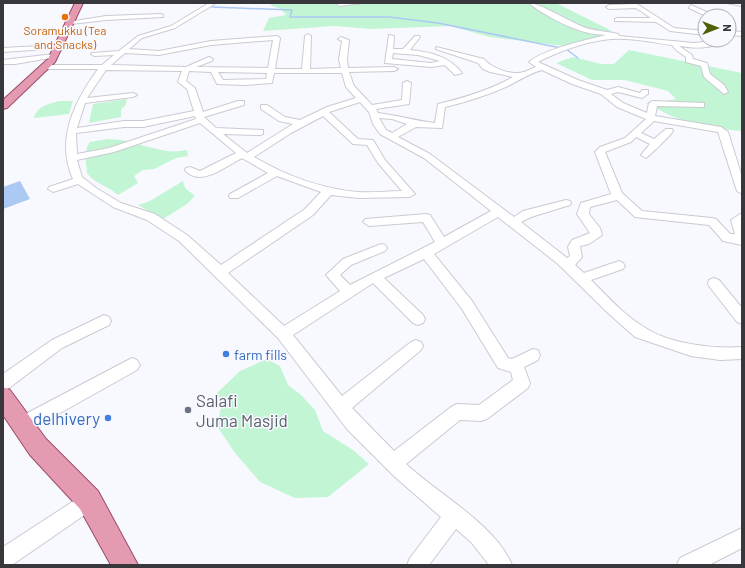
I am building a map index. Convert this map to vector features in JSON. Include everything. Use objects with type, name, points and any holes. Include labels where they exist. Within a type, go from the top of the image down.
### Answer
[{"type":"main road","points":[[3,106],[46,67],[56,52],[79,3]]},
{"type":"main road","points":[[10,413],[38,448],[89,500],[125,565]]},
{"type":"street","points":[[213,3],[173,27],[140,37],[103,68],[90,85],[81,101],[78,115],[71,131],[72,158],[77,178],[117,205],[151,217],[183,238],[283,334],[340,408],[393,463],[478,535],[502,565]]},
{"type":"street","points":[[339,4],[360,3]]},
{"type":"street","points":[[533,4],[549,3]]},
{"type":"street","points":[[730,3],[742,4]]},
{"type":"street","points":[[533,4],[549,14],[605,38],[641,39],[675,45],[697,44]]},
{"type":"street","points":[[609,7],[636,6],[649,13],[672,30],[697,32]]},
{"type":"street","points":[[691,7],[697,10]]},
{"type":"street","points":[[624,13],[649,13]]},
{"type":"street","points":[[71,22],[106,18],[162,16]]},
{"type":"street","points":[[617,20],[658,20]]},
{"type":"street","points":[[579,28],[616,35],[576,44],[533,62],[606,93],[620,105],[651,118],[721,130],[723,132],[742,191]]},
{"type":"street","points":[[306,71],[308,36]]},
{"type":"street","points":[[385,69],[390,51],[390,36]]},
{"type":"street","points":[[405,51],[417,37]]},
{"type":"street","points":[[94,54],[122,52],[159,53],[211,43],[276,38],[269,81],[237,83],[220,82],[214,71]]},
{"type":"street","points":[[341,39],[346,40],[343,59],[344,71],[350,86],[373,111],[380,128],[391,137],[427,156],[568,265],[610,308],[636,330],[649,337],[705,354],[742,353]]},
{"type":"street","points":[[675,45],[678,49],[690,56],[689,60],[704,65],[707,75],[721,86],[724,92]]},
{"type":"street","points":[[438,48],[481,61],[486,67],[493,70],[520,76]]},
{"type":"street","points":[[3,50],[56,52]]},
{"type":"street","points":[[390,51],[405,51],[436,56],[447,62],[458,73]]},
{"type":"street","points":[[3,62],[15,62],[56,52]]},
{"type":"street","points":[[209,59],[186,69],[182,81],[191,88],[199,116],[244,156],[275,173],[328,191],[359,195],[410,194],[381,161],[370,142],[356,142],[324,112]]},
{"type":"street","points":[[388,61],[431,65],[447,62]]},
{"type":"street","points":[[46,67],[186,69],[214,71],[344,71],[394,69]]},
{"type":"street","points":[[373,111],[414,124],[439,126],[441,106],[464,100],[506,84],[520,76],[542,67]]},
{"type":"street","points":[[373,111],[406,102],[407,83]]},
{"type":"street","points":[[606,93],[618,89],[642,96],[645,92]]},
{"type":"street","points":[[81,101],[133,95]]},
{"type":"street","points":[[190,170],[200,175],[244,156],[300,123],[324,112],[361,99]]},
{"type":"street","points":[[701,106],[654,102],[651,118],[636,134],[628,140],[603,148],[600,152],[618,195],[639,214],[712,222],[727,238],[742,240],[737,220],[742,217]]},
{"type":"street","points":[[72,158],[111,150],[199,116],[241,103]]},
{"type":"street","points":[[264,107],[282,119],[300,123]]},
{"type":"street","points":[[71,131],[124,124],[143,124],[199,116]]},
{"type":"street","points":[[391,137],[414,124]]},
{"type":"street","points":[[216,131],[260,132]]},
{"type":"street","points":[[646,156],[654,143],[669,131]]},
{"type":"street","points":[[636,134],[654,143]]},
{"type":"street","points":[[234,196],[275,173]]},
{"type":"street","points":[[53,189],[81,180]]},
{"type":"street","points":[[220,272],[309,212],[328,191]]},
{"type":"street","points":[[568,265],[576,257],[574,247],[576,243],[585,241],[596,234],[596,231],[583,214],[585,205],[589,202],[611,198],[618,195]]},
{"type":"street","points":[[512,223],[527,214],[566,203]]},
{"type":"street","points":[[283,334],[348,292],[375,277],[426,253],[498,212]]},
{"type":"street","points":[[370,222],[426,218],[442,244]]},
{"type":"street","points":[[348,292],[332,276],[347,262],[381,248]]},
{"type":"street","points":[[426,253],[467,305],[503,363],[513,366],[533,355]]},
{"type":"street","points":[[581,279],[618,266]]},
{"type":"street","points":[[375,277],[418,319]]},
{"type":"street","points":[[714,283],[742,318]]},
{"type":"street","points":[[3,383],[57,344],[104,321]]},
{"type":"street","points":[[340,408],[416,346]]},
{"type":"street","points":[[10,413],[132,365]]},
{"type":"street","points":[[393,463],[457,412],[481,413],[522,383],[516,365]]},
{"type":"street","points":[[3,559],[89,500]]},
{"type":"street","points":[[417,565],[454,515]]},
{"type":"street","points":[[687,565],[742,538]]},
{"type":"green space","points":[[274,3],[556,3],[608,29],[616,35],[564,46],[490,37],[450,26],[371,29],[335,26],[263,31],[269,18],[286,15],[281,9],[270,5]]},
{"type":"green space","points":[[629,50],[742,73],[742,131],[707,128],[671,116],[646,103],[676,99],[668,91],[625,80],[592,80],[556,63],[573,57],[601,64],[614,64]]},
{"type":"green space","points":[[127,99],[126,104],[121,110],[121,117],[89,123],[93,104]]},
{"type":"green space","points":[[59,101],[73,101],[69,114],[34,118],[41,108]]},
{"type":"green space","points":[[108,139],[124,140],[167,151],[187,150],[188,156],[176,158],[154,169],[143,170],[134,176],[138,183],[118,195],[94,180],[87,173],[86,150],[90,142]]},
{"type":"green space","points":[[183,181],[185,188],[195,196],[187,204],[163,219],[138,205],[150,201]]},
{"type":"green space","points":[[267,359],[280,366],[288,385],[300,394],[315,410],[323,431],[353,450],[369,464],[328,497],[295,498],[260,482],[235,453],[217,426],[222,403],[217,393],[240,371]]},
{"type":"water","points":[[20,181],[30,199],[3,209],[3,187]]},
{"type":"waterway","points":[[212,7],[292,10],[290,17],[389,17],[438,23],[566,49],[578,58]]},
{"type":"place","name":"Soramukku (Tea and Snacks)","points":[[65,17]]},
{"type":"place","name":"farm fills","points":[[226,354]]},
{"type":"place","name":"Salafi Juma Masjid","points":[[188,410]]},
{"type":"place","name":"delhivery","points":[[108,418]]}]
